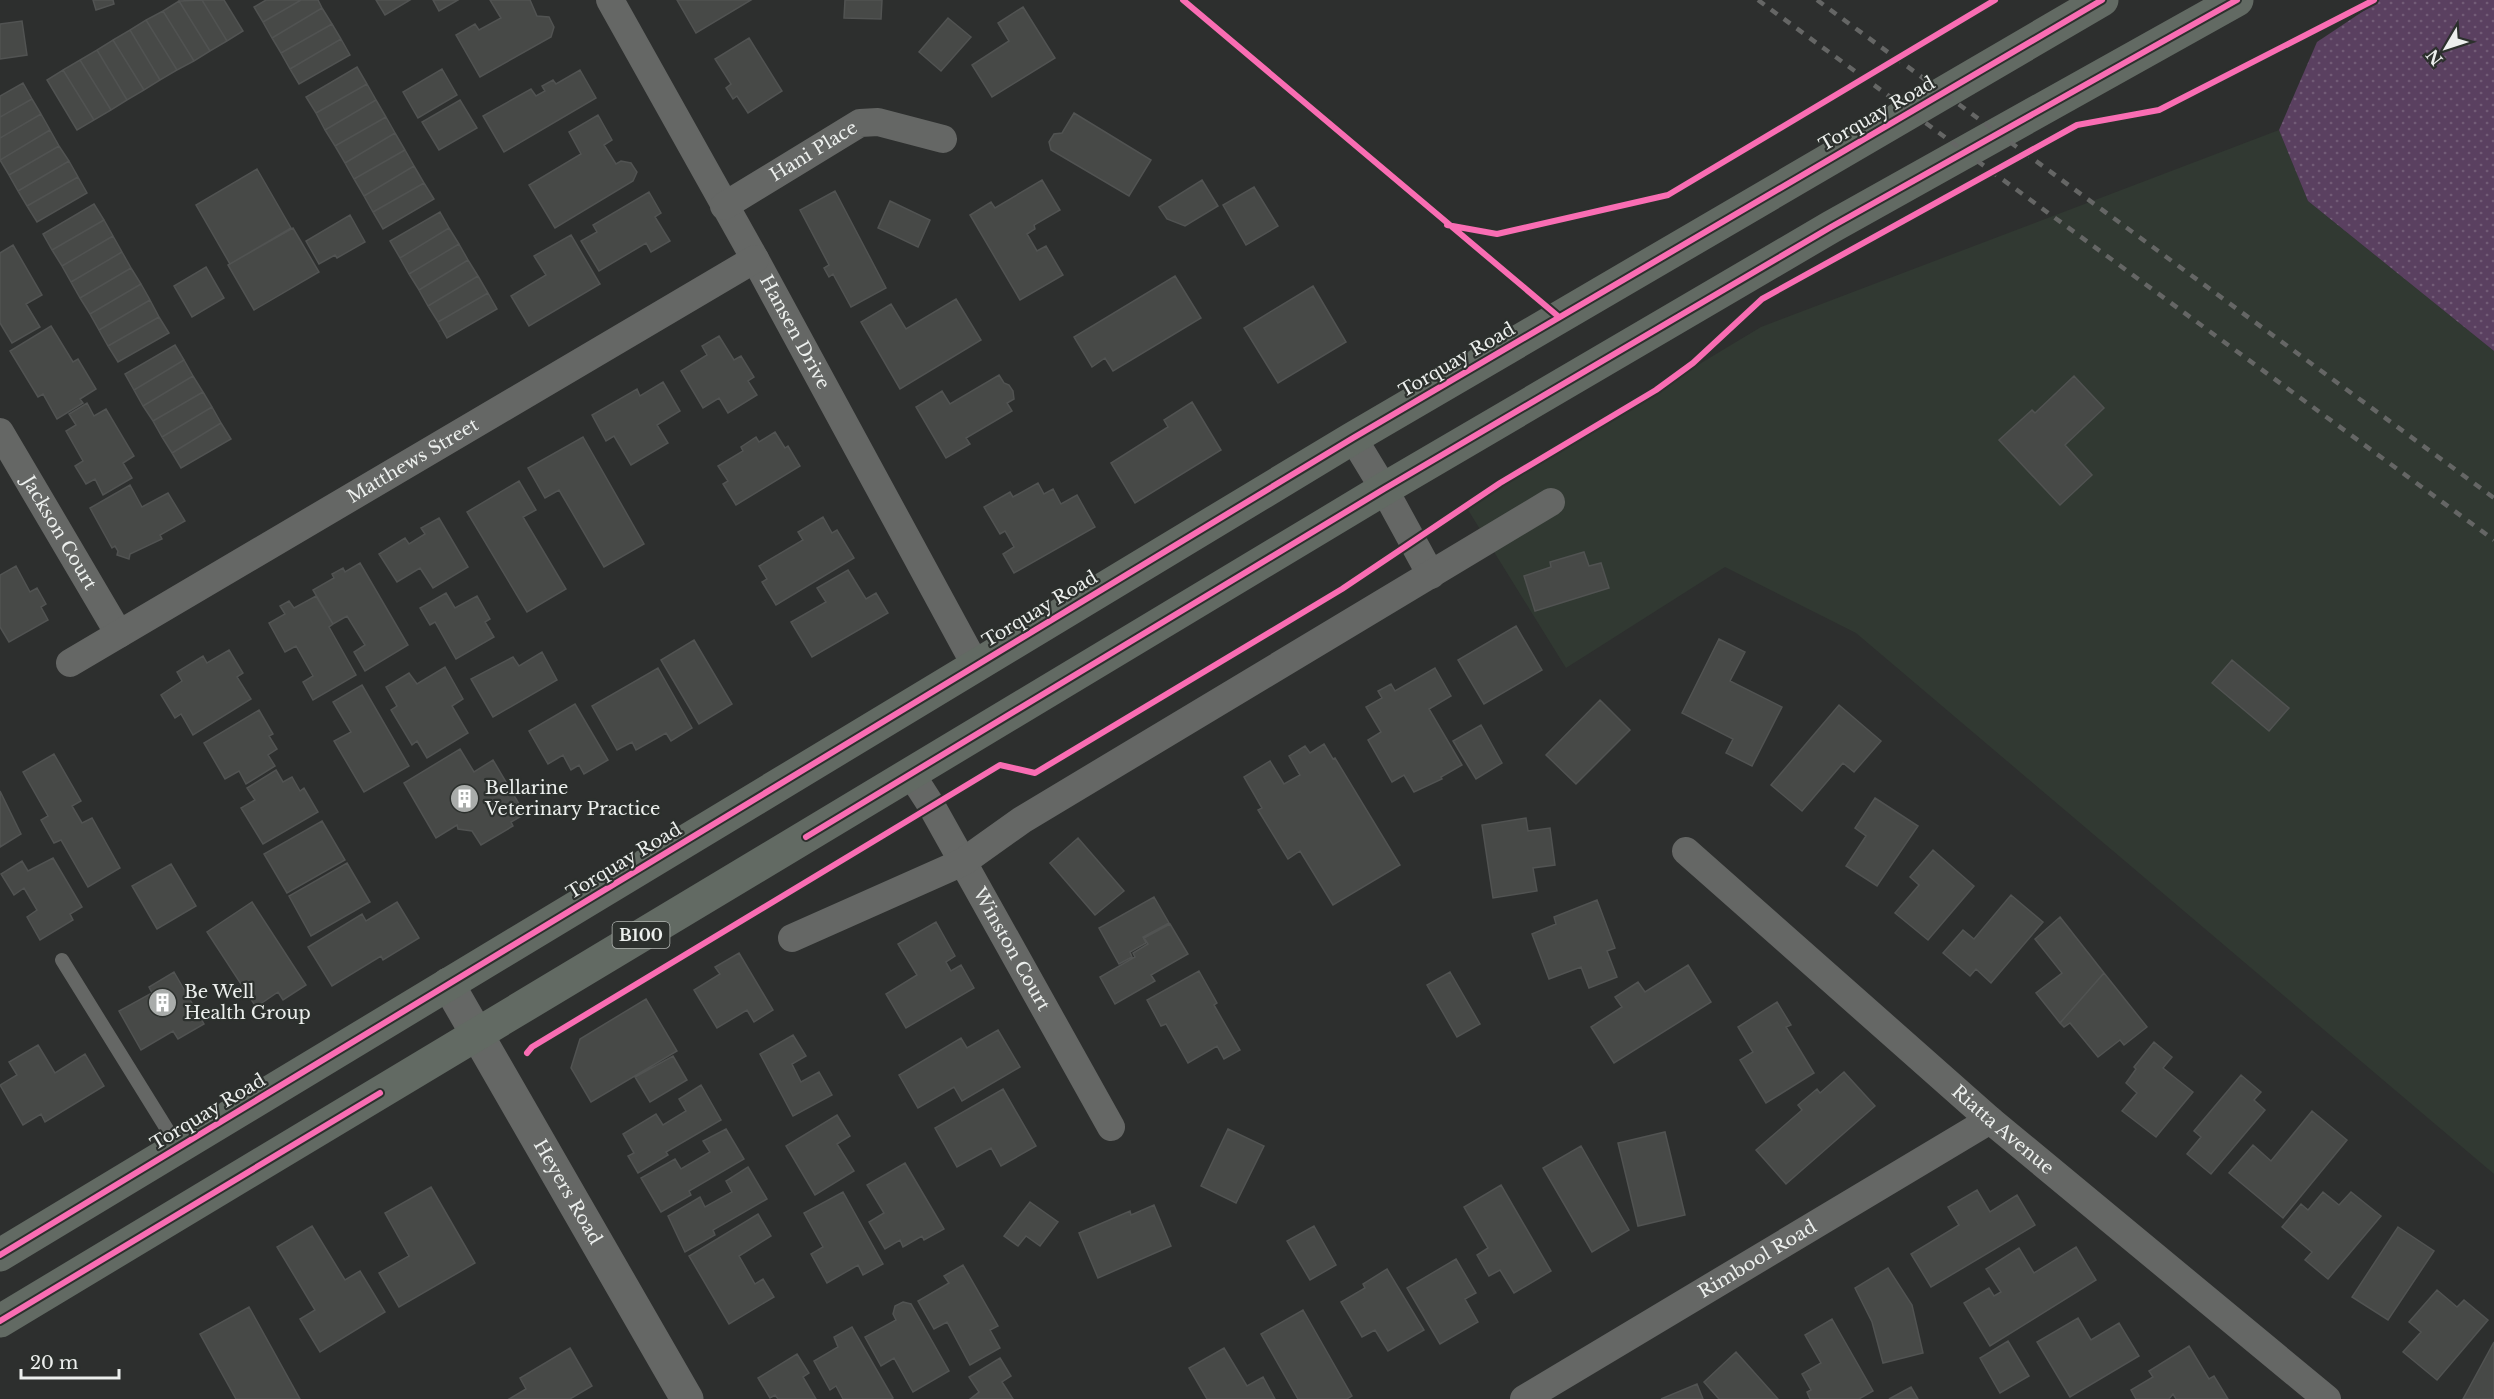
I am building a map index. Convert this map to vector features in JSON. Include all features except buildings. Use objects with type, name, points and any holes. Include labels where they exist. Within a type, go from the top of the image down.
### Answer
[{"type":"main road","name":"Torquay Road","points":[[0,1255],[1353,438],[2102,0]]},
{"type":"main road","name":"B100","points":[[0,1321],[1384,489],[1831,227],[2237,0]]},
{"type":"street","name":"Hansen Drive","points":[[610,0],[755,260],[976,666]]},
{"type":"street","name":"Hani Place","points":[[724,206],[860,123],[878,122],[943,139]]},
{"type":"street","name":"Matthews Street","points":[[70,663],[755,260]]},
{"type":"street","name":"Jackson Court","points":[[0,432],[119,634]]},
{"type":"street","points":[[1353,438],[1431,574]]},
{"type":"street","points":[[792,938],[963,862],[1022,820],[1551,502]]},
{"type":"street","name":"Winston Court","points":[[911,774],[963,862],[1111,1127]]},
{"type":"street","name":"Riatta Avenue","points":[[1686,851],[1990,1120],[2327,1399]]},
{"type":"street","name":"Heyers Road","points":[[448,984],[687,1399]]},
{"type":"street","name":"Rimbool Road","points":[[1524,1399],[1990,1120]]},
{"type":"lane","points":[[62,960],[178,1147]]},
{"type":"shaded area","points":[[2380,0],[2494,0],[2494,351],[2308,201],[2279,130],[2317,42]]},
{"type":"shaded area","points":[[2279,130],[2308,201],[2494,351],[2494,1174],[1856,633],[1725,567],[1566,668],[1465,505],[1761,327]]},
{"type":"railway","points":[[1758,0],[2494,540]]},
{"type":"railway","points":[[1817,0],[2494,498]]},
{"type":"cycle path","points":[[1183,0],[1559,317]]},
{"type":"cycle path","points":[[1447,225],[1497,234],[1668,195],[1995,0]]},
{"type":"cycle path","points":[[0,1255],[1353,438],[2102,0]]},
{"type":"cycle path","points":[[806,837],[1384,489],[1831,227],[2237,0]]},
{"type":"cycle path","points":[[527,1053],[532,1047],[1000,765],[1035,773],[1342,589],[1500,483],[1656,390],[1693,363],[1762,299],[2077,125],[2159,110],[2374,0]]},
{"type":"cycle path","points":[[0,1321],[380,1093]]},
{"type":"place","name":"Bellarine Veterinary Practice","points":[[464,798]]},
{"type":"place","name":"Be Well Health Group","points":[[163,1002]]}]
